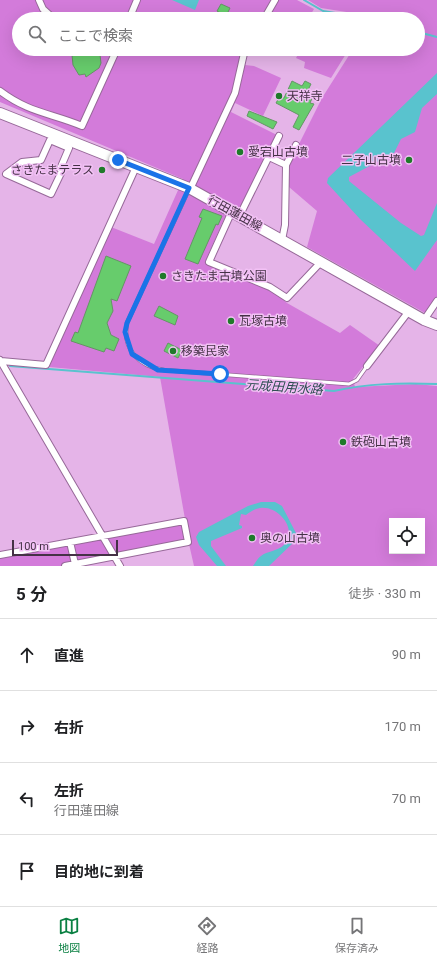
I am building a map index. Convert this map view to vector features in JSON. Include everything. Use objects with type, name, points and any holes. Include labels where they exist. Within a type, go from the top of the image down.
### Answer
[{"type":"main road","name":"行田蓮田線","points":[[0,113],[136,167],[191,187],[424,320],[437,325]]},
{"type":"street","points":[[38,0],[46,12]]},
{"type":"street","points":[[132,12],[138,0]]},
{"type":"street","points":[[268,12],[275,0]]},
{"type":"street","points":[[0,91],[15,102],[38,112],[82,126],[114,56]]},
{"type":"street","points":[[191,187],[235,93],[243,56]]},
{"type":"street","points":[[279,136],[269,157],[209,262],[270,287],[288,298],[321,262]]},
{"type":"street","points":[[50,140],[69,148],[60,169],[62,171],[51,194],[6,174],[22,162],[41,160],[50,140]]},
{"type":"street","points":[[282,240],[286,225],[286,165],[296,145]]},
{"type":"street","points":[[269,157],[286,165]]},
{"type":"street","points":[[120,566],[0,361],[46,365],[136,167]]},
{"type":"street","points":[[424,320],[437,301]]},
{"type":"street","points":[[367,366],[409,311]]},
{"type":"street","points":[[0,555],[184,521],[188,542],[65,566]]},
{"type":"street","points":[[70,542],[74,564]]},
{"type":"lane","points":[[191,187],[127,323],[125,332],[128,344],[135,357],[158,370],[349,384],[356,380],[367,366]]},
{"type":"shaded area","name":"さきたま古墳公園","points":[[0,0],[297,0],[314,9],[312,12],[12,12],[12,56],[247,56],[245,65],[254,66],[281,78],[263,116],[235,103],[231,112],[277,135],[240,208],[231,203],[205,262],[271,289],[287,303],[340,333],[350,325],[380,346],[353,379],[355,387],[416,384],[437,386],[437,566],[194,566],[189,544],[74,566],[0,566],[0,554],[185,519],[160,377],[49,367],[111,227],[154,244],[183,179],[0,102]]},
{"type":"shaded area","points":[[172,0],[199,0],[195,10]]},
{"type":"shaded area","points":[[308,0],[437,0],[437,297],[425,313],[307,247],[317,211],[289,187],[289,164],[322,98],[349,56],[425,56],[425,12],[346,12],[321,8]]},
{"type":"shaded area","points":[[297,56],[345,56],[331,78],[304,68],[305,62],[296,58]]},
{"type":"shaded area","points":[[437,73],[437,94],[422,108],[415,132],[401,139],[394,153],[349,177],[349,181],[401,223],[421,236],[424,235],[437,203],[437,240],[415,271],[360,219],[327,183],[328,178]]},
{"type":"shaded area","points":[[261,502],[275,502],[282,506],[297,535],[295,541],[269,566],[253,566],[261,556],[279,549],[284,545],[288,539],[289,532],[288,526],[279,514],[267,508],[256,509],[246,515],[241,514],[239,525],[242,526],[242,528],[211,541],[211,546],[226,566],[217,566],[199,545],[196,537],[199,532],[248,506]]},
{"type":"building","points":[[221,4],[230,8],[228,12],[217,11]]},
{"type":"building","points":[[72,56],[100,56],[101,63],[99,68],[86,77],[85,74],[79,75],[73,65]]},
{"type":"building","points":[[292,81],[302,86],[305,81],[311,84],[306,94],[313,96],[310,103],[314,104],[299,130],[293,127],[299,115],[276,103],[280,96],[284,98]]},
{"type":"building","points":[[249,111],[277,122],[273,129],[247,116]]},
{"type":"building","points":[[203,209],[222,216],[218,225],[216,224],[198,264],[185,259],[202,218],[199,217]]},
{"type":"building","points":[[106,256],[131,266],[117,301],[111,299],[113,311],[107,323],[111,335],[119,339],[114,351],[106,348],[104,352],[71,341],[75,332],[78,333]]},
{"type":"building","points":[[159,306],[178,316],[175,325],[154,316]]},
{"type":"building","name":"移築民家","points":[[168,343],[182,350],[178,358],[164,351]]},
{"type":"waterway","points":[[304,0],[323,11],[329,12]]},
{"type":"waterway","points":[[425,34],[437,37]]},
{"type":"waterway","name":"元成田用水路","points":[[10,366],[334,391],[360,386],[385,384],[437,384]]},
{"type":"place","name":"天祥寺","points":[[279,96]]},
{"type":"place","name":"愛宕山古墳","points":[[240,152]]},
{"type":"place","name":"二子山古墳","points":[[409,160]]},
{"type":"place","name":"さきたまテラス","points":[[102,170]]},
{"type":"place","name":"さきたま古墳公園","points":[[163,276]]},
{"type":"place","name":"瓦塚古墳","points":[[231,321]]},
{"type":"place","name":"移築民家","points":[[173,351]]},
{"type":"place","name":"鉄砲山古墳","points":[[343,442]]},
{"type":"place","name":"奥の山古墳","points":[[252,538]]},
{"type":"route","points":[[118,160],[189,188],[127,323],[125,332],[132,354],[158,370],[220,374]]}]
